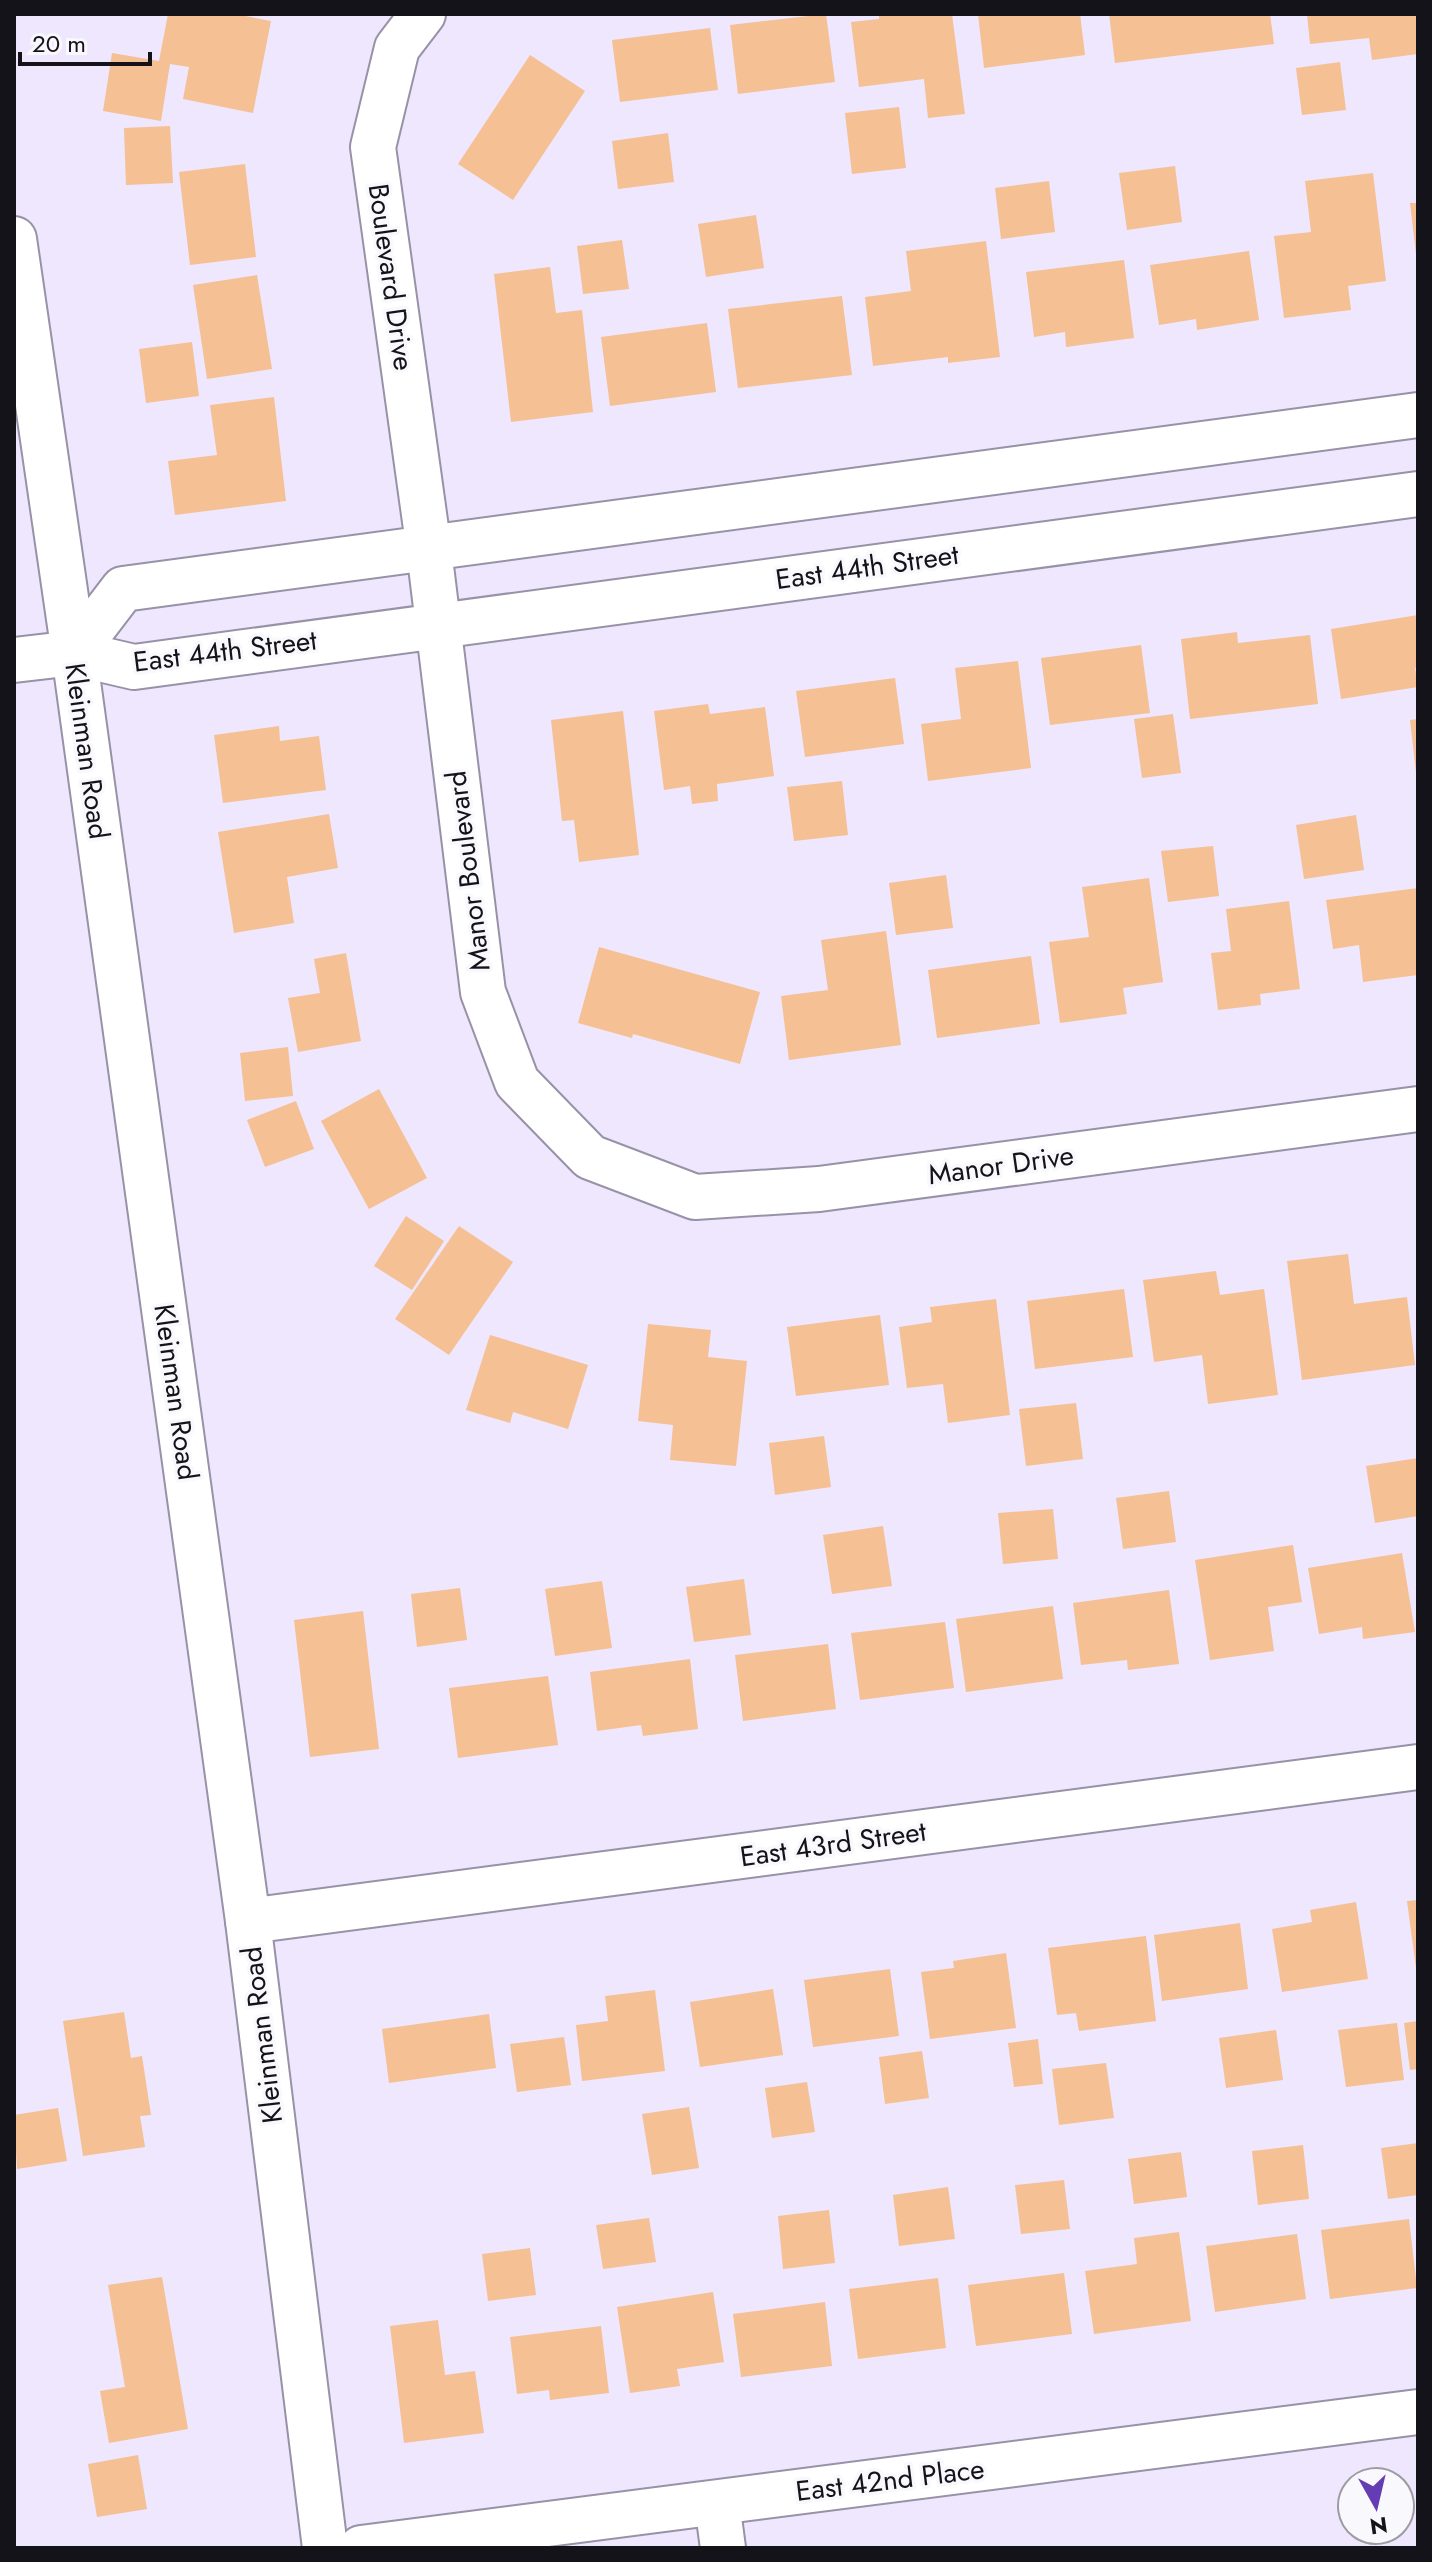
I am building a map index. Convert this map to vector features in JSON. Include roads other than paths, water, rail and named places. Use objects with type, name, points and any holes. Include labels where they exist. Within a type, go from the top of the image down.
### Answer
[{"type":"street","name":"Boulevard Drive","points":[[423,14],[397,48],[373,147],[429,550]]},
{"type":"street","name":"Kleinman Road","points":[[14,239],[248,1921],[325,2548]]},
{"type":"street","name":"East 44th Street","points":[[1418,415],[123,589],[74,653],[134,667],[1418,494]]},
{"type":"street","name":"Manor Boulevard","points":[[429,550],[483,992],[517,1082],[590,1157]]},
{"type":"street","points":[[14,660],[74,653]]},
{"type":"street","name":"Manor Drive","points":[[590,1157],[695,1197],[819,1189],[1418,1109]]},
{"type":"street","name":"East 43rd Street","points":[[248,1921],[1418,1767]]},
{"type":"street","name":"East 42nd Place","points":[[361,2548],[1418,2412]]},
{"type":"street","points":[[717,2503],[723,2548]]}]
